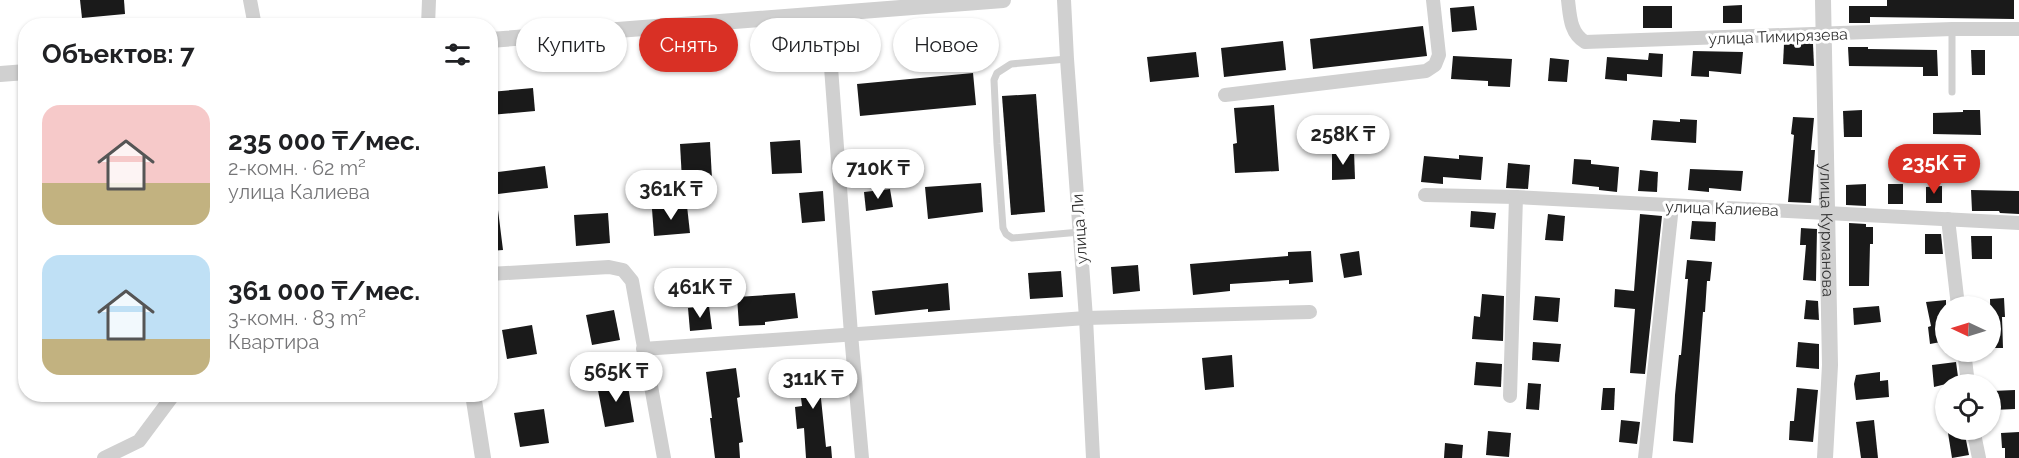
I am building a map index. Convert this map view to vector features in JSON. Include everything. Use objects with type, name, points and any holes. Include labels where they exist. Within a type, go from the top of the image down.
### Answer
[{"type":"street","points":[[250,0],[253,18]]},
{"type":"street","points":[[428,18],[429,0]]},
{"type":"street","points":[[498,39],[1003,0]]},
{"type":"street","name":"улица Ли","points":[[1064,0],[1086,318],[1093,458]]},
{"type":"street","points":[[1225,95],[1425,71],[1435,65],[1439,55],[1433,0]]},
{"type":"street","name":"улица Тимирязева","points":[[1568,0],[1572,27],[1577,37],[1584,42],[1952,29],[2019,29]]},
{"type":"street","name":"улица Курманова","points":[[1823,0],[1830,365],[1825,458]]},
{"type":"street","points":[[828,14],[862,458]]},
{"type":"street","points":[[0,74],[18,73]]},
{"type":"street","name":"улица Калиева","points":[[1425,195],[1516,197],[2019,223]]},
{"type":"street","points":[[1510,396],[1516,197]]},
{"type":"street","points":[[1645,458],[1672,206]]},
{"type":"street","points":[[1948,219],[1957,296]]},
{"type":"street","points":[[498,274],[609,267],[623,270],[632,281],[664,458]]},
{"type":"street","points":[[643,349],[1086,318],[1310,312]]},
{"type":"street","points":[[104,458],[139,441],[168,402]]},
{"type":"street","points":[[474,402],[483,458]]},
{"type":"street","points":[[1975,440],[1979,458]]},
{"type":"lane","points":[[1952,29],[1952,92]]},
{"type":"lane","points":[[1067,59],[1011,64],[997,73],[994,80],[998,165],[1003,228],[1006,234],[1012,238],[1080,232]]},
{"type":"building","points":[[80,0],[124,0],[125,14],[82,18]]},
{"type":"building","points":[[1887,0],[2014,0],[2014,19],[1870,17],[1870,23],[1849,23],[1849,6],[1887,6]]},
{"type":"building","points":[[1742,5],[1742,23],[1723,23],[1723,6]]},
{"type":"building","points":[[1474,6],[1477,30],[1452,32],[1450,8]]},
{"type":"building","points":[[1643,6],[1672,6],[1672,28],[1643,28]]},
{"type":"building","points":[[1423,26],[1427,56],[1313,69],[1310,39]]},
{"type":"building","points":[[1283,41],[1286,70],[1224,77],[1221,48]]},
{"type":"building","points":[[1784,44],[1813,44],[1814,66],[1783,64]]},
{"type":"building","points":[[1848,47],[1937,50],[1938,76],[1923,76],[1923,67],[1849,66]]},
{"type":"building","points":[[1971,50],[1985,50],[1985,75],[1972,75]]},
{"type":"building","points":[[1693,51],[1743,52],[1741,74],[1709,71],[1709,77],[1691,76]]},
{"type":"building","points":[[1196,52],[1199,77],[1150,82],[1147,57]]},
{"type":"building","points":[[1649,53],[1663,54],[1662,77],[1627,74],[1627,81],[1605,79],[1607,57],[1648,60]]},
{"type":"building","points":[[1453,56],[1512,59],[1510,87],[1488,86],[1488,81],[1451,79]]},
{"type":"building","points":[[1550,58],[1569,60],[1567,82],[1548,81]]},
{"type":"building","points":[[973,73],[976,105],[860,116],[857,84]]},
{"type":"building","points":[[533,88],[535,111],[498,114],[498,91]]},
{"type":"building","points":[[1036,94],[1045,212],[1011,215],[1002,96]]},
{"type":"building","points":[[1274,105],[1279,171],[1235,173],[1233,144],[1237,143],[1234,108]]},
{"type":"building","points":[[1862,110],[1862,137],[1844,137],[1843,111]]},
{"type":"building","points":[[1963,110],[1980,110],[1981,135],[1933,134],[1933,113],[1963,112]]},
{"type":"building","points":[[1793,117],[1814,118],[1811,150],[1815,150],[1811,203],[1788,202],[1794,135],[1791,134]]},
{"type":"building","points":[[1680,119],[1697,120],[1696,143],[1651,140],[1653,120],[1680,122]]},
{"type":"building","points":[[800,140],[802,173],[772,174],[770,142]]},
{"type":"building","points":[[710,142],[712,179],[682,180],[680,144]]},
{"type":"building","points":[[1354,151],[1355,179],[1332,180],[1332,152]]},
{"type":"building","points":[[1459,155],[1483,157],[1481,180],[1443,177],[1443,184],[1421,182],[1424,156],[1459,159]]},
{"type":"building","points":[[1574,159],[1591,160],[1591,164],[1619,167],[1617,192],[1572,184]]},
{"type":"building","points":[[1508,163],[1530,165],[1528,189],[1506,188]]},
{"type":"building","points":[[545,166],[548,188],[498,194],[498,172]]},
{"type":"building","points":[[1690,169],[1743,171],[1741,191],[1709,188],[1709,192],[1688,190]]},
{"type":"building","points":[[1640,170],[1658,172],[1657,192],[1638,191]]},
{"type":"building","points":[[981,183],[983,212],[928,219],[925,187]]},
{"type":"building","points":[[1866,184],[1866,206],[1846,205],[1846,185]]},
{"type":"building","points":[[1888,184],[1903,184],[1903,204],[1888,204]]},
{"type":"building","points":[[1942,186],[1942,203],[1926,203],[1926,187]]},
{"type":"building","points":[[890,189],[893,207],[866,211],[864,192]]},
{"type":"building","points":[[1971,190],[2019,191],[2019,214],[1972,211]]},
{"type":"building","points":[[823,191],[825,221],[802,223],[799,193]]},
{"type":"building","points":[[687,206],[690,233],[654,236],[652,209]]},
{"type":"building","points":[[498,210],[503,250],[498,250]]},
{"type":"building","points":[[1471,211],[1496,213],[1494,229],[1470,227]]},
{"type":"building","points":[[608,213],[610,243],[576,246],[574,215]]},
{"type":"building","points":[[1548,214],[1565,216],[1563,241],[1545,240]]},
{"type":"building","points":[[1640,214],[1662,216],[1645,374],[1630,373],[1635,309],[1614,307],[1615,289],[1634,291]]},
{"type":"building","points":[[1692,221],[1716,222],[1715,241],[1690,239]]},
{"type":"building","points":[[1849,223],[1866,224],[1866,227],[1873,227],[1873,244],[1870,244],[1869,286],[1849,286]]},
{"type":"building","points":[[1801,228],[1817,229],[1816,281],[1803,280],[1806,245],[1800,245]]},
{"type":"building","points":[[1925,234],[1941,234],[1943,254],[1925,254]]},
{"type":"building","points":[[1971,236],[1992,236],[1992,259],[1972,259]]},
{"type":"building","points":[[1311,251],[1313,282],[1289,284],[1289,280],[1230,284],[1230,291],[1193,295],[1190,264],[1288,256],[1288,252]]},
{"type":"building","points":[[1359,251],[1362,275],[1344,278],[1340,254]]},
{"type":"building","points":[[1687,260],[1712,262],[1710,281],[1707,281],[1705,312],[1703,312],[1693,443],[1673,441],[1675,395],[1688,279],[1685,279]]},
{"type":"building","points":[[1138,265],[1140,291],[1113,294],[1111,267]]},
{"type":"building","points":[[1061,271],[1063,297],[1030,299],[1028,273]]},
{"type":"building","points":[[948,283],[950,310],[928,312],[928,309],[875,315],[872,291]]},
{"type":"building","points":[[795,293],[798,318],[765,322],[765,325],[739,326],[737,297]]},
{"type":"building","points":[[1482,294],[1504,296],[1503,341],[1472,339],[1474,316],[1480,317]]},
{"type":"building","points":[[1535,296],[1560,298],[1558,322],[1533,320]]},
{"type":"building","points":[[2001,298],[2004,298],[2005,317],[2002,317],[2003,348],[2001,348]]},
{"type":"building","points":[[1806,300],[1818,301],[1819,320],[1804,319]]},
{"type":"building","points":[[1935,301],[1935,343],[1930,344],[1928,327],[1931,326],[1926,302]]},
{"type":"building","points":[[709,306],[712,329],[690,331],[688,308]]},
{"type":"building","points":[[1879,306],[1881,322],[1854,325],[1853,308]]},
{"type":"building","points":[[614,310],[620,340],[592,345],[586,315]]},
{"type":"building","points":[[532,325],[537,354],[507,359],[502,330]]},
{"type":"building","points":[[1533,342],[1561,344],[1559,362],[1532,360]]},
{"type":"building","points":[[1798,342],[1819,344],[1819,369],[1796,367]]},
{"type":"building","points":[[1232,355],[1234,387],[1205,390],[1202,358]]},
{"type":"building","points":[[1476,362],[1502,364],[1501,387],[1474,385]]},
{"type":"building","points":[[1956,362],[1958,374],[1935,374],[1934,387],[1932,365]]},
{"type":"building","points":[[825,363],[828,388],[820,389],[826,447],[831,446],[832,458],[806,458],[804,428],[797,429],[795,407],[802,406],[797,366]]},
{"type":"building","points":[[736,368],[740,397],[737,398],[743,442],[739,443],[740,458],[715,458],[706,372]]},
{"type":"building","points":[[1880,372],[1880,381],[1888,380],[1889,397],[1856,400],[1854,384],[1856,375]]},
{"type":"building","points":[[627,380],[634,422],[605,427],[597,385]]},
{"type":"building","points":[[1528,383],[1541,384],[1539,410],[1526,409]]},
{"type":"building","points":[[1603,388],[1615,388],[1614,410],[1601,410]]},
{"type":"building","points":[[1797,388],[1818,390],[1813,442],[1789,440],[1790,421],[1794,421]]},
{"type":"building","points":[[2015,390],[2015,409],[2001,410],[2001,391]]},
{"type":"building","points":[[544,409],[549,443],[520,447],[514,413]]},
{"type":"building","points":[[1621,420],[1640,422],[1637,444],[1619,442]]},
{"type":"building","points":[[1874,420],[1878,458],[1861,458],[1856,422]]},
{"type":"building","points":[[1488,431],[1511,433],[1509,457],[1486,455]]},
{"type":"building","points":[[2019,432],[2019,458],[2005,458],[2001,433]]},
{"type":"building","points":[[1949,440],[1966,440],[1969,455],[1952,458]]},
{"type":"building","points":[[1445,443],[1463,445],[1462,458],[1444,458]]}]
